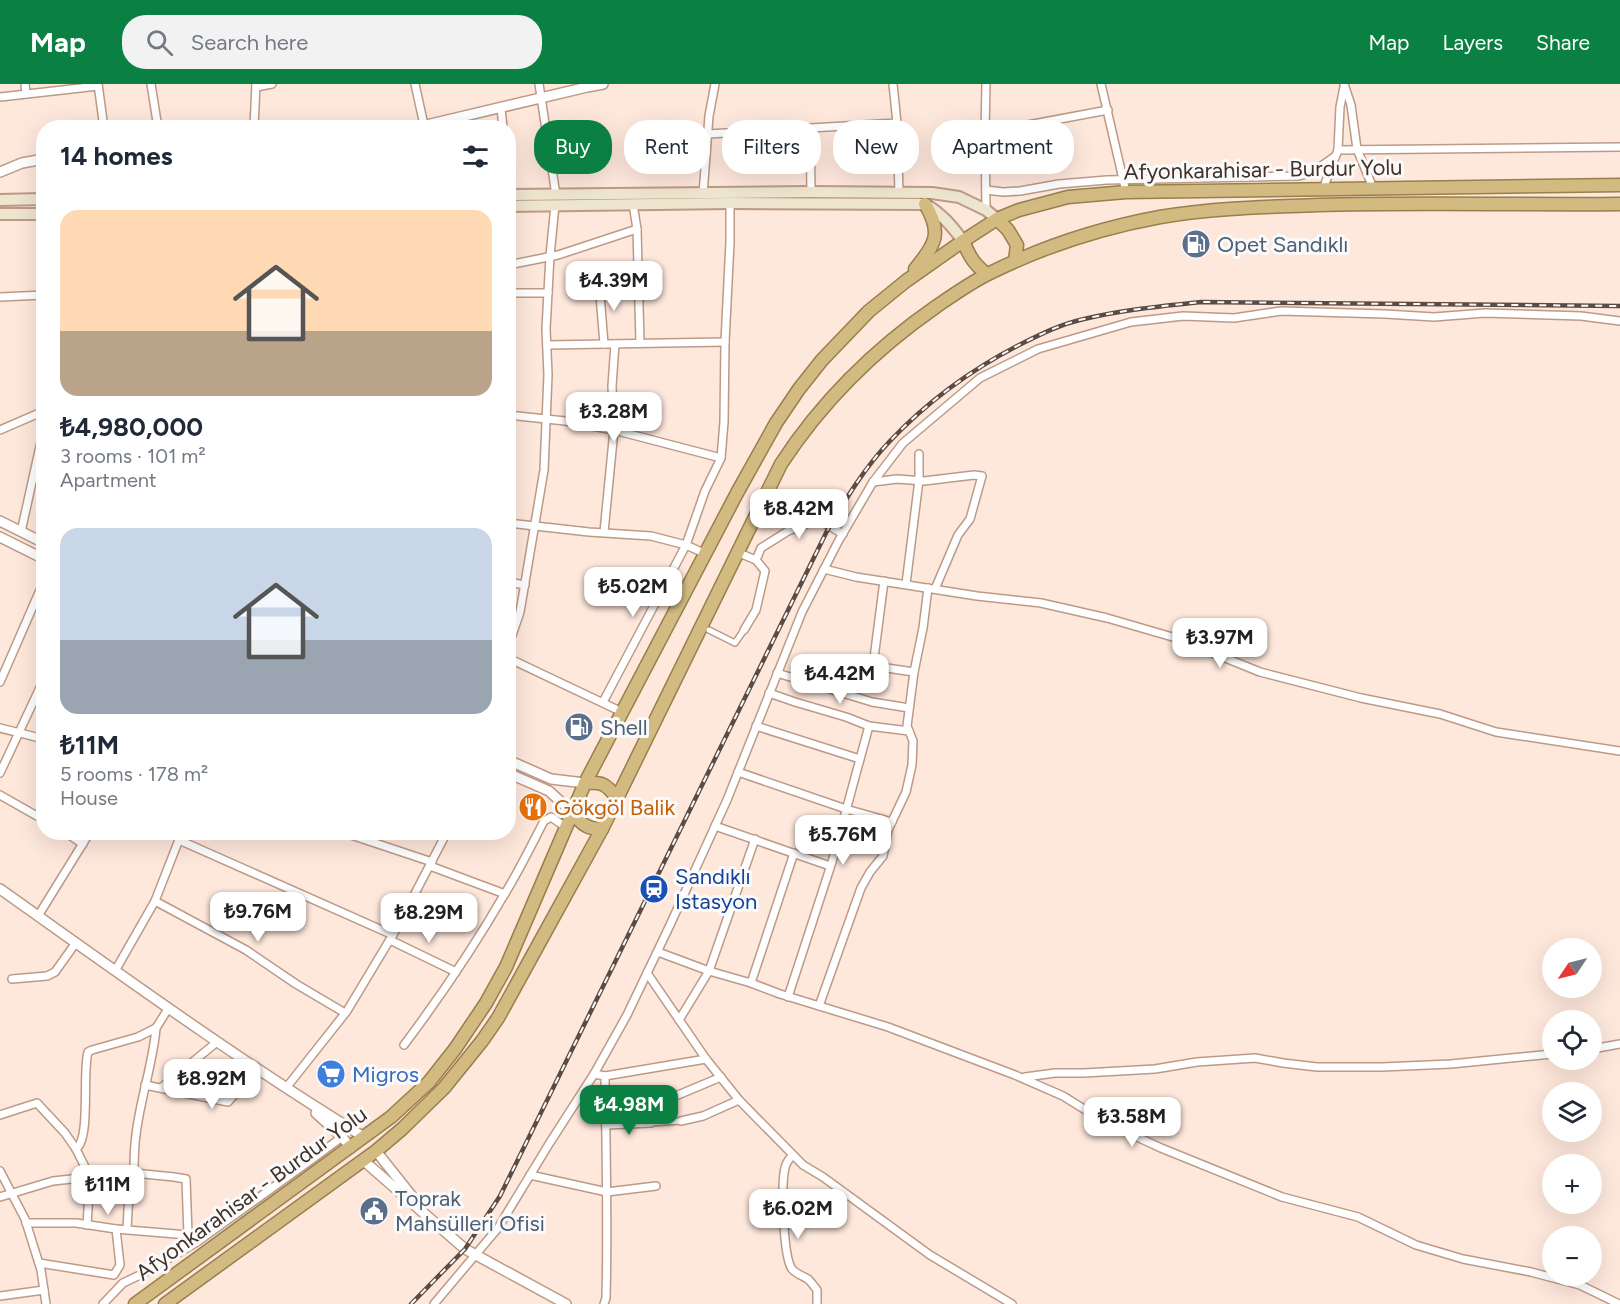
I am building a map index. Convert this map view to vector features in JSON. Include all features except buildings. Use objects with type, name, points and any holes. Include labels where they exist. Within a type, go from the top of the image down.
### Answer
[{"type":"highway","name":"Afyonkarahisar - Burdur Yolu","points":[[135,1304],[351,1148],[391,1117],[429,1082],[476,1019],[506,968],[585,783],[776,423],[822,360],[869,312],[906,281],[997,219],[1029,207],[1125,185],[1323,189],[1620,185]]},
{"type":"highway","points":[[906,281],[930,252],[934,238],[935,226],[925,204]]},
{"type":"highway","name":"Afyonkarahisar - Burdur Yolu","points":[[165,1304],[364,1161],[402,1129],[444,1088],[482,1041],[498,1018],[602,829],[781,464],[833,396],[901,331],[987,274],[1015,261],[1093,232],[1160,217],[1205,210],[1365,204],[1620,204]]},
{"type":"highway","points":[[997,219],[1008,230],[1017,245],[1015,261]]},
{"type":"highway","points":[[963,241],[976,267],[987,274]]},
{"type":"highway","points":[[585,783],[600,783],[609,788],[617,798]]},
{"type":"highway","points":[[573,813],[581,824],[590,829],[602,829]]},
{"type":"highway","points":[[364,1137],[376,1151]]},
{"type":"highway","points":[[351,1148],[364,1161]]},
{"type":"main road","points":[[516,205],[555,200],[703,194],[811,192],[946,194],[959,197],[986,210],[997,219]]},
{"type":"main road","points":[[516,196],[633,204],[925,204],[937,211],[963,241]]},
{"type":"main road","points":[[0,200],[36,199]]},
{"type":"main road","points":[[0,214],[36,214]]},
{"type":"street","points":[[25,84],[26,93]]},
{"type":"street","points":[[151,84],[157,120]]},
{"type":"street","points":[[255,120],[256,86],[272,84]]},
{"type":"street","points":[[415,84],[417,120]]},
{"type":"street","points":[[516,623],[525,585],[544,470],[548,375],[548,293],[555,200],[539,84]]},
{"type":"street","points":[[448,120],[603,84]]},
{"type":"street","points":[[710,120],[715,84]]},
{"type":"street","points":[[893,84],[897,120]]},
{"type":"street","points":[[985,120],[986,84]]},
{"type":"street","points":[[1101,84],[1125,185]]},
{"type":"street","points":[[1344,84],[1351,105],[1357,149],[1373,188]]},
{"type":"street","points":[[1323,189],[1336,153],[1344,84]]},
{"type":"street","points":[[0,97],[98,85],[103,120]]},
{"type":"street","points":[[501,108],[502,120]]},
{"type":"street","points":[[1055,120],[1108,110]]},
{"type":"street","points":[[986,190],[1011,192],[1073,182],[1125,185],[1299,176],[1313,172],[1336,153],[1357,149],[1620,147]]},
{"type":"street","points":[[0,172],[36,161]]},
{"type":"street","points":[[703,194],[705,174]]},
{"type":"street","points":[[811,174],[811,192]]},
{"type":"street","points":[[898,174],[899,193]]},
{"type":"street","points":[[986,174],[986,210]]},
{"type":"street","points":[[603,702],[686,545],[705,491],[721,458],[730,203]]},
{"type":"street","points":[[633,204],[637,229],[640,344]]},
{"type":"street","points":[[516,263],[550,256],[637,229]]},
{"type":"street","points":[[604,344],[600,295],[638,290]]},
{"type":"street","points":[[516,293],[548,293]]},
{"type":"street","points":[[0,297],[36,295]]},
{"type":"street","points":[[434,1304],[498,1228],[594,1074],[627,1015],[715,826],[802,612],[873,482],[903,444],[980,378],[1038,349],[1131,322],[1183,316],[1234,318],[1281,311],[1434,317],[1485,313],[1581,316],[1620,321]]},
{"type":"street","points":[[547,345],[725,342]]},
{"type":"street","points":[[603,532],[615,430],[612,386],[615,344]]},
{"type":"street","points":[[0,430],[36,414]]},
{"type":"street","points":[[516,416],[615,430],[721,458]]},
{"type":"street","points":[[906,584],[919,480],[919,454]]},
{"type":"street","points":[[21,532],[36,473]]},
{"type":"street","points":[[819,1006],[861,888],[883,856],[888,830],[906,792],[912,765],[913,741],[907,726],[909,708],[931,588],[958,535],[970,519],[982,476],[873,482]]},
{"type":"street","points":[[0,521],[36,539]]},
{"type":"street","points":[[756,560],[761,548],[788,531],[813,521],[824,522],[843,534]]},
{"type":"street","points":[[516,523],[651,536],[686,545],[706,554]]},
{"type":"street","points":[[0,537],[36,555]]},
{"type":"street","points":[[709,630],[735,643],[756,610],[765,571],[756,560],[739,553]]},
{"type":"street","points":[[824,569],[856,577],[977,596],[1041,603],[1107,618],[1176,638],[1260,672],[1338,693],[1440,714],[1496,732],[1620,751]]},
{"type":"street","points":[[884,581],[873,666],[914,672]]},
{"type":"street","points":[[516,583],[525,585]]},
{"type":"street","points":[[0,682],[36,599]]},
{"type":"street","points":[[516,662],[622,712]]},
{"type":"street","points":[[777,673],[872,702],[909,708]]},
{"type":"street","points":[[769,693],[869,726],[909,731]]},
{"type":"street","points":[[0,773],[36,696]]},
{"type":"street","points":[[756,726],[860,759]]},
{"type":"street","points":[[788,997],[830,866],[869,726]]},
{"type":"street","points":[[0,728],[36,737]]},
{"type":"street","points":[[516,764],[551,779],[585,783]]},
{"type":"street","points":[[738,772],[846,809],[892,822]]},
{"type":"street","points":[[516,777],[549,791],[573,813]]},
{"type":"street","points":[[0,795],[36,815]]},
{"type":"street","points":[[404,1045],[437,1001],[505,894],[544,821],[551,818],[567,828]]},
{"type":"street","points":[[715,826],[830,866]]},
{"type":"street","points":[[679,1020],[709,971],[755,839]]},
{"type":"street","points":[[77,840],[83,844]]},
{"type":"street","points":[[38,916],[85,840]]},
{"type":"street","points":[[115,971],[155,901],[179,840],[391,938],[456,972]]},
{"type":"street","points":[[364,840],[505,894]]},
{"type":"street","points":[[286,1089],[345,1013],[391,938],[443,840]]},
{"type":"street","points":[[751,984],[794,853]]},
{"type":"street","points":[[0,889],[168,1009],[286,1089],[364,1137]]},
{"type":"street","points":[[155,901],[246,950],[296,984],[345,1013]]},
{"type":"street","points":[[12,979],[55,972],[75,944]]},
{"type":"street","points":[[658,952],[709,971],[943,1047],[1022,1078],[1063,1096],[1105,1122],[1161,1148],[1282,1197],[1358,1217],[1416,1245],[1463,1259],[1531,1272],[1580,1285],[1619,1304]]},
{"type":"street","points":[[647,973],[706,1059],[739,1100],[792,1156],[930,1255],[1012,1304]]},
{"type":"street","points":[[127,1230],[136,1135],[156,1028],[168,1009]]},
{"type":"street","points":[[76,1149],[81,1143],[83,1131],[88,1052],[138,1037],[156,1028]]},
{"type":"street","points":[[162,1087],[217,1042]]},
{"type":"street","points":[[1602,1047],[1620,1044]]},
{"type":"street","points":[[1022,1078],[1055,1073],[1155,1069],[1197,1062],[1255,1058],[1283,1064],[1317,1067],[1382,1067],[1451,1064],[1542,1055]]},
{"type":"street","points":[[594,1074],[605,1076],[706,1059]]},
{"type":"street","points":[[146,1085],[228,1102],[257,1069]]},
{"type":"street","points":[[604,1304],[607,1275],[605,1076]]},
{"type":"street","points":[[678,1095],[721,1077]]},
{"type":"street","points":[[299,1097],[351,1148]]},
{"type":"street","points":[[606,1125],[681,1121],[703,1116],[739,1100]]},
{"type":"street","points":[[0,1115],[38,1103],[65,1133],[90,1177],[87,1225]]},
{"type":"street","points":[[103,1304],[123,1283],[197,1242],[342,1137]]},
{"type":"street","points":[[376,1151],[428,1216]]},
{"type":"street","points":[[792,1156],[785,1168],[783,1190],[788,1255],[793,1270],[807,1279],[817,1290],[817,1304]]},
{"type":"street","points":[[364,1161],[465,1249],[566,1304]]},
{"type":"street","points":[[0,1171],[27,1223],[39,1263],[46,1304]]},
{"type":"street","points":[[0,1196],[53,1181],[132,1174],[174,1176],[186,1179],[188,1235]]},
{"type":"street","points":[[530,1175],[607,1192],[656,1185]]},
{"type":"street","points":[[27,1223],[76,1223],[188,1235],[197,1242]]},
{"type":"street","points":[[39,1263],[114,1275],[120,1265],[116,1229]]},
{"type":"street","points":[[0,1296],[44,1290]]},
{"type":"railway","points":[[411,1304],[465,1249],[500,1196],[827,531],[856,484],[881,451],[935,400],[985,364],[1059,326],[1113,313],[1142,309],[1201,302],[1620,306]]},
{"type":"place","name":"Opet Sandıklı","points":[[1196,244]]},
{"type":"place","name":"Shell","points":[[579,727]]},
{"type":"place","name":"Gökgöl Balik","points":[[533,807]]},
{"type":"place","name":"Sandıklı Istasyon","points":[[654,889]]},
{"type":"place","name":"Migros","points":[[331,1074]]},
{"type":"place","name":"Toprak Mahsülleri Ofisi","points":[[374,1211]]}]
